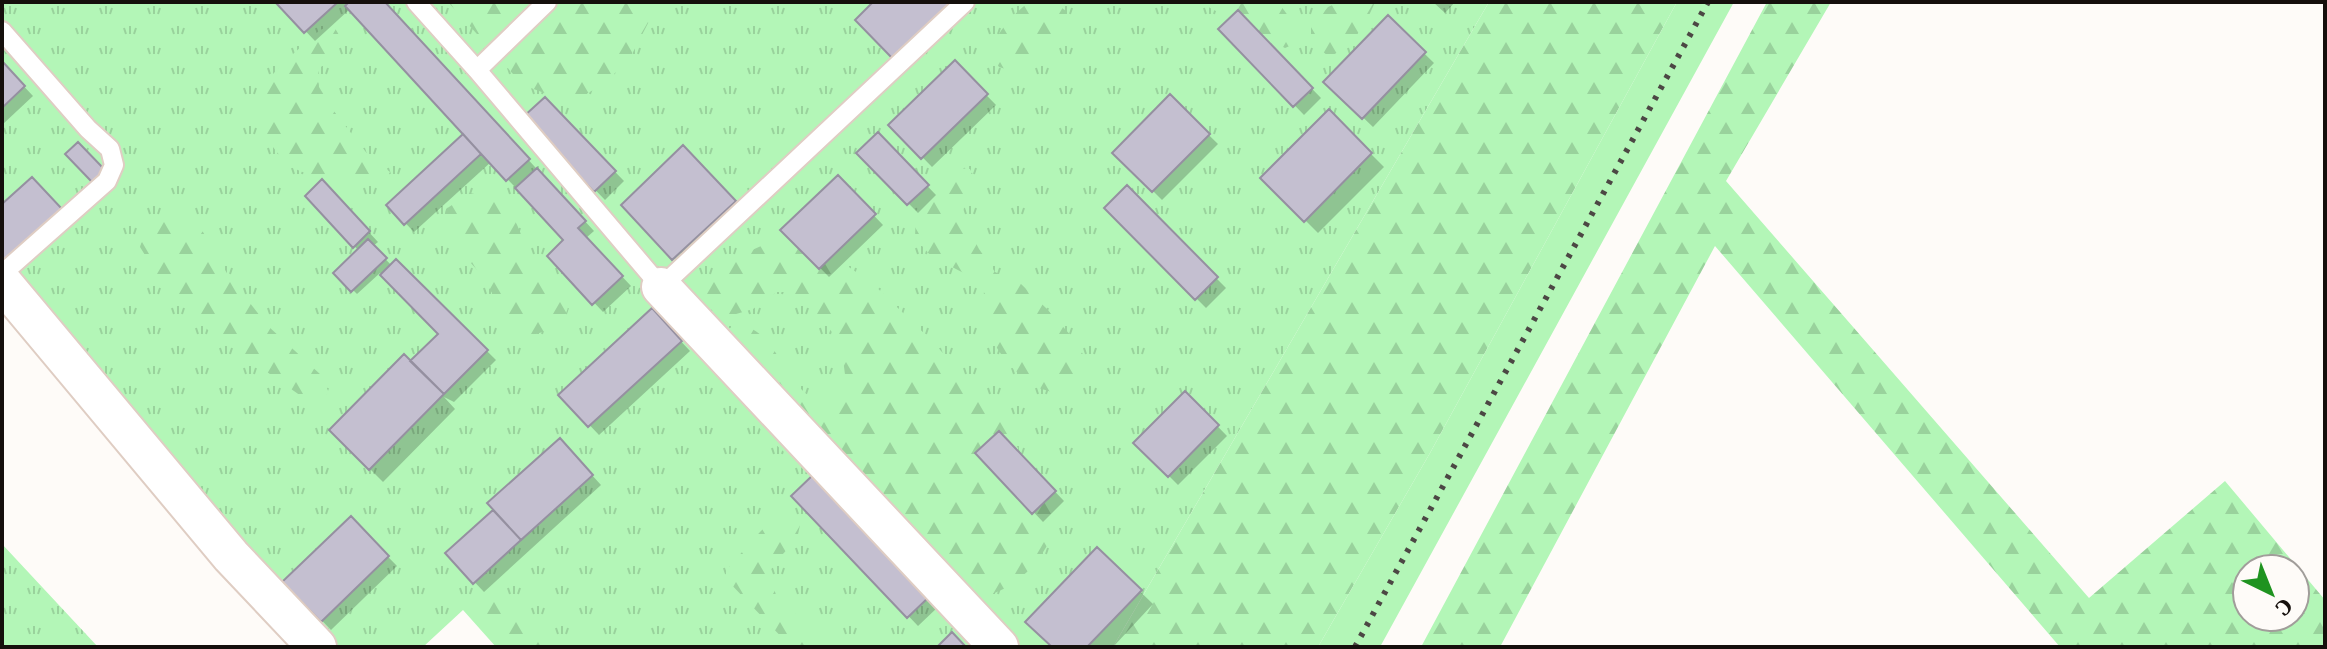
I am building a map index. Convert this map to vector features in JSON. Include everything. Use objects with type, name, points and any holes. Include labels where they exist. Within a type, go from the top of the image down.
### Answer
[{"type":"street","points":[[2,282],[231,556],[317,647]]},
{"type":"street","points":[[661,287],[999,647]]},
{"type":"lane","points":[[416,2],[661,287],[965,2]]},
{"type":"lane","points":[[477,70],[547,2]]},
{"type":"lane","points":[[2,31],[88,129],[110,149],[114,165],[107,181],[2,274]]},
{"type":"green space","points":[[2,2],[1489,2],[1113,647],[496,647],[463,610],[423,647],[332,647],[2,273]]},
{"type":"green space","points":[[448,2],[659,2],[630,58],[605,83],[571,103],[523,85]]},
{"type":"green space","points":[[1029,2],[1054,2],[1066,11],[1070,23],[1065,36],[1029,67],[1016,72],[999,67],[990,53],[993,45],[1006,24]]},
{"type":"green space","points":[[1199,2],[1278,2],[1295,27],[1297,43],[1285,48]]},
{"type":"green space","points":[[1339,2],[1375,2],[1357,34],[1345,47],[1329,57],[1311,41],[1311,27],[1328,7]]},
{"type":"green space","points":[[1489,2],[1677,2],[1430,453],[1318,647],[1113,647]]},
{"type":"green space","points":[[1677,2],[1734,2],[1380,647],[1318,647],[1430,453]]},
{"type":"green space","points":[[1767,2],[1831,2],[1726,181],[2089,598],[2225,481],[2286,553],[2231,553],[2231,633],[2311,633],[2311,583],[2325,600],[2325,647],[2060,647],[1715,246],[1500,647],[1421,647]]},
{"type":"green space","points":[[333,25],[339,35],[333,52],[318,71],[319,87],[369,156],[390,172],[386,179],[377,181],[367,175],[310,175],[288,166],[265,137],[260,109],[263,85],[320,30]]},
{"type":"green space","points":[[955,168],[970,169],[974,177],[963,211],[979,249],[995,272],[1021,284],[1074,339],[1088,363],[1081,383],[1055,393],[1032,386],[1007,363],[989,336],[983,309],[984,291],[979,281],[931,256],[915,238],[916,211]]},
{"type":"green space","points":[[470,193],[501,204],[509,212],[539,270],[568,295],[566,313],[556,325],[523,338],[503,328],[491,312],[492,293],[480,273],[442,227],[446,209]]},
{"type":"green space","points":[[162,216],[185,217],[203,232],[228,275],[268,326],[321,375],[329,393],[317,401],[301,396],[208,330],[168,292],[140,247],[146,224]]},
{"type":"green space","points":[[777,239],[843,263],[872,283],[991,405],[1058,512],[1055,533],[1035,565],[1012,585],[986,597],[930,583],[764,434],[711,364],[720,332],[736,326],[750,328],[761,335],[798,386],[811,397],[827,402],[846,382],[841,344],[793,292],[777,292],[753,309],[726,317],[708,308],[703,297],[707,285],[743,254]]},
{"type":"green space","points":[[790,514],[800,525],[797,539],[769,572],[776,595],[829,647],[791,647],[726,579],[726,570],[760,532],[776,516]]},
{"type":"green space","points":[[2,544],[98,647],[2,647]]},
{"type":"green space","points":[[497,592],[507,593],[557,647],[506,647],[486,626],[481,614],[487,600]]},
{"type":"building","points":[[275,2],[338,2],[304,33]]},
{"type":"building","points":[[349,2],[385,2],[530,159],[506,181],[345,6]]},
{"type":"building","points":[[873,2],[954,2],[894,60],[855,20]]},
{"type":"building","points":[[1238,10],[1313,88],[1293,107],[1218,29]]},
{"type":"building","points":[[1388,15],[1426,52],[1362,119],[1323,82]]},
{"type":"building","points":[[955,60],[988,94],[921,159],[888,125]]},
{"type":"building","points":[[2,61],[25,86],[2,108]]},
{"type":"building","points":[[1170,94],[1210,134],[1152,192],[1112,153]]},
{"type":"building","points":[[545,97],[616,171],[594,192],[523,117]]},
{"type":"building","points":[[1329,109],[1372,153],[1304,222],[1260,178]]},
{"type":"building","points":[[878,132],[929,185],[907,205],[856,153]]},
{"type":"building","points":[[463,134],[481,154],[404,225],[386,205]]},
{"type":"building","points":[[78,142],[105,170],[92,182],[65,154]]},
{"type":"building","points":[[683,145],[736,201],[672,260],[621,205]]},
{"type":"building","points":[[537,168],[586,221],[578,228],[623,276],[592,305],[547,256],[563,240],[515,188]]},
{"type":"building","points":[[838,175],[876,214],[819,269],[780,230]]},
{"type":"building","points":[[32,177],[62,209],[5,263],[2,260],[2,204]]},
{"type":"building","points":[[322,179],[370,231],[353,248],[305,196]]},
{"type":"building","points":[[1127,185],[1218,277],[1195,300],[1104,208]]},
{"type":"building","points":[[368,239],[387,258],[351,292],[333,273]]},
{"type":"building","points":[[396,259],[488,350],[444,394],[410,361],[438,334],[380,275]]},
{"type":"building","points":[[652,308],[682,341],[588,427],[558,395]]},
{"type":"building","points":[[404,354],[444,394],[369,470],[329,430]]},
{"type":"building","points":[[1185,391],[1219,425],[1168,477],[1133,443]]},
{"type":"building","points":[[999,431],[1056,491],[1032,514],[975,453]]},
{"type":"building","points":[[560,438],[593,475],[521,540],[487,503]]},
{"type":"building","points":[[814,474],[930,596],[907,618],[791,496]]},
{"type":"building","points":[[493,510],[521,540],[473,584],[445,553]]},
{"type":"building","points":[[351,516],[389,556],[321,622],[282,582]]},
{"type":"building","points":[[1097,547],[1142,590],[1087,647],[1052,647],[1025,622]]},
{"type":"building","points":[[952,632],[966,647],[937,647]]},
{"type":"railway","points":[[1355,647],[1708,2]]}]
